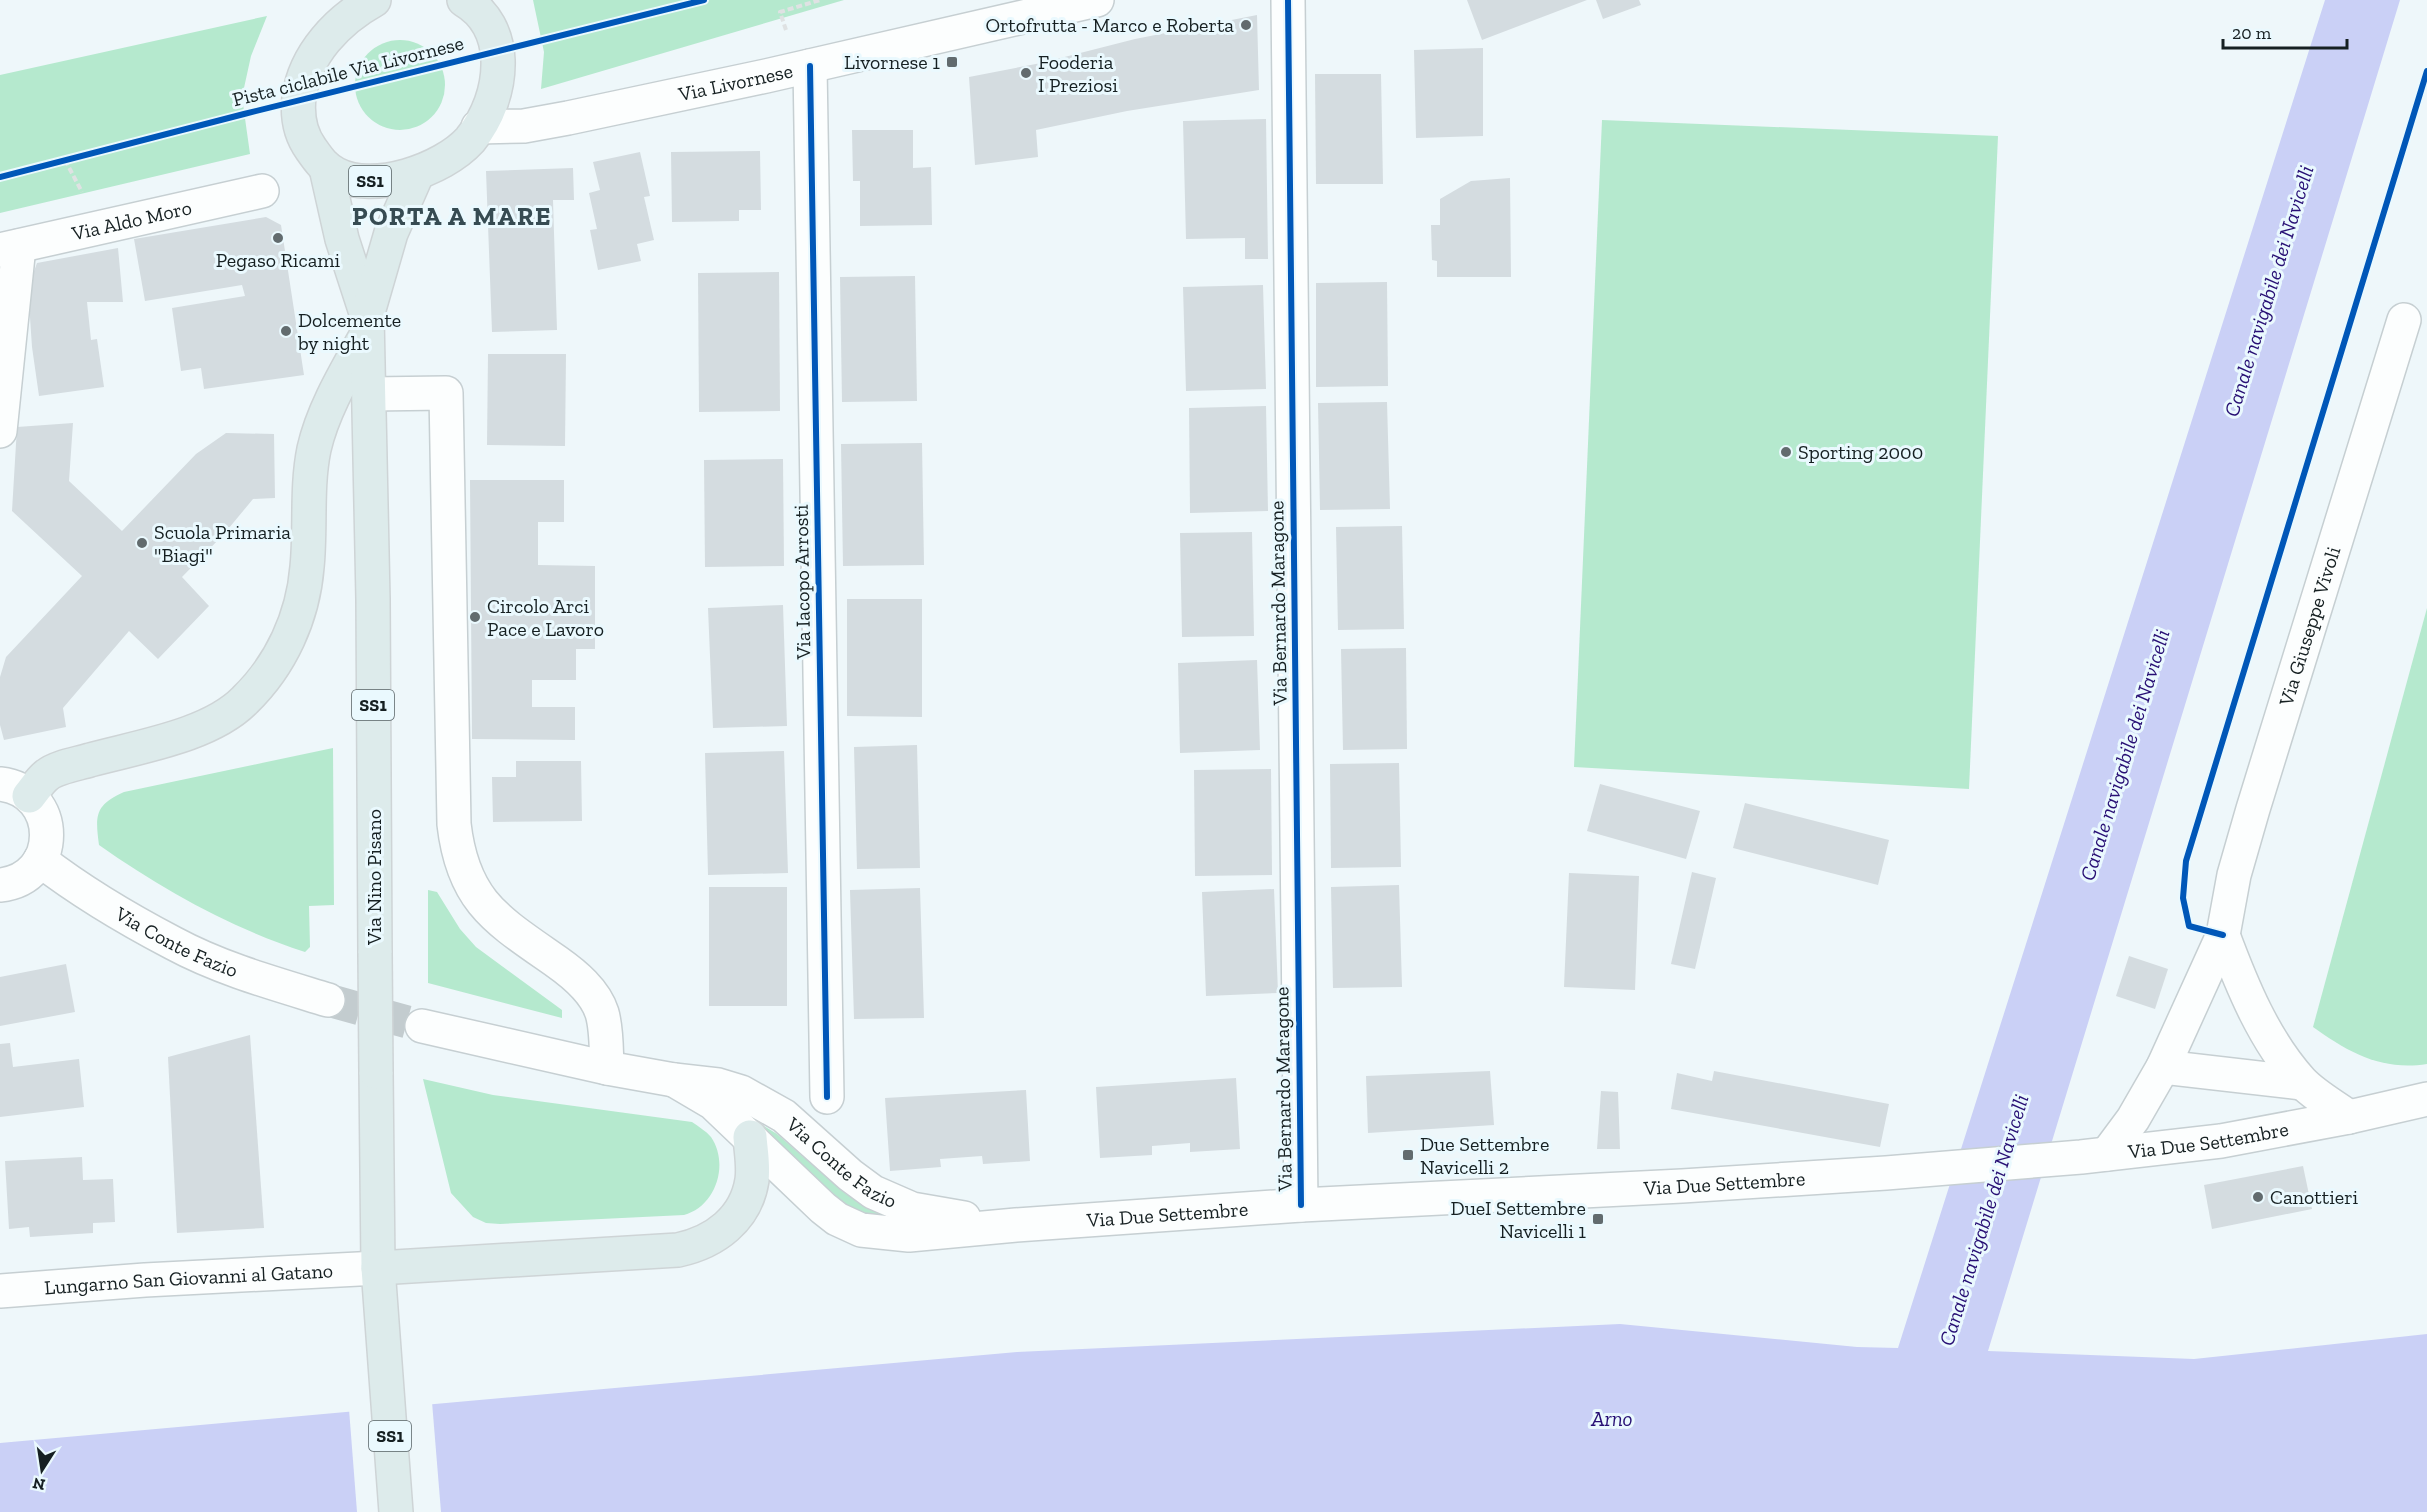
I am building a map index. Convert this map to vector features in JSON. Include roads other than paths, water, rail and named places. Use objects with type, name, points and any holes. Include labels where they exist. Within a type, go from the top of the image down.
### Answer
[{"type":"main road","name":"SS1","points":[[363,3],[322,45],[306,71],[299,97],[298,115],[303,136],[318,160],[338,175],[360,181],[386,180],[417,174],[456,151],[469,141],[478,128],[493,99],[498,70],[497,50],[493,32],[485,18],[464,0]]},
{"type":"main road","name":"Via Nino Pisano","points":[[326,168],[342,239],[367,325],[370,393],[378,1268],[396,1512]]},
{"type":"main road","name":"Via Nino Pisano","points":[[367,325],[390,233],[417,174]]},
{"type":"main road","points":[[15,790],[47,774],[168,738],[213,722],[244,701],[268,674],[290,636],[306,581],[309,493],[315,446],[334,397],[367,325]]},
{"type":"main road","points":[[378,1268],[678,1250],[704,1243],[718,1235],[733,1220],[750,1191],[753,1169],[750,1137]]},
{"type":"street","name":"Via Livornese","points":[[478,128],[524,126],[810,66],[1097,0]]},
{"type":"street","name":"Via Bernardo Maragone","points":[[1288,0],[1301,1205]]},
{"type":"street","name":"Via Iacopo Arrosti","points":[[810,66],[827,1096]]},
{"type":"street","name":"Via Aldo Moro","points":[[10,248],[262,191]]},
{"type":"street","points":[[0,431],[10,248]]},
{"type":"street","name":"Via Giuseppe Vivoli","points":[[2094,1156],[2133,1119],[2163,1067],[2223,935],[2234,875],[2253,809],[2404,320]]},
{"type":"street","points":[[370,393],[446,393],[454,824],[458,857],[473,889],[502,923],[569,970],[594,997],[602,1013],[607,1068]]},
{"type":"street","points":[[0,885],[20,879],[31,871],[40,860],[46,845],[47,830],[40,808],[15,790]]},
{"type":"street","name":"Via Conte Fazio","points":[[40,860],[63,878],[172,943],[242,973],[328,1000]]},
{"type":"street","points":[[2223,935],[2256,1013],[2278,1049],[2302,1083],[2349,1118]]},
{"type":"street","name":"Via Conte Fazio","points":[[422,1026],[607,1068],[718,1085],[741,1092],[769,1106],[801,1130],[850,1175],[873,1192],[892,1201],[934,1214],[1016,1225]]},
{"type":"street","points":[[2163,1067],[2302,1083]]},
{"type":"street","name":"Via Conte Fazio","points":[[674,1080],[713,1103],[837,1219],[861,1230],[896,1235],[1016,1225]]},
{"type":"street","name":"Via Due Settembre","points":[[1016,1225],[1301,1205],[1682,1186],[1886,1173],[2094,1156],[2221,1141],[2349,1118],[2427,1099]]},
{"type":"street","name":"Lungarno San Giovanni al Gatano","points":[[0,1291],[145,1280],[378,1268]]},
{"type":"water","name":"Arno","points":[[2325,0],[2400,0],[1988,1351],[2194,1359],[2427,1334],[2427,1512],[0,1512],[0,1443],[1017,1352],[1620,1324],[1857,1347],[1898,1348]]},
{"type":"tunnel","points":[[328,1000],[422,1026]]},
{"type":"place","name":"Ortofrutta - Marco e Roberta","points":[[1246,25]]},
{"type":"place","name":"Livornese 1","points":[[952,62]]},
{"type":"place","name":"Fooderia I Preziosi","points":[[1026,73]]},
{"type":"place","name":"Pegaso Ricami","points":[[278,238]]},
{"type":"place","name":"Dolcemente by night","points":[[286,331]]},
{"type":"place","name":"Sporting 2000","points":[[1786,452]]},
{"type":"place","name":"Scuola Primaria \"Biagi\"","points":[[142,543]]},
{"type":"place","name":"Circolo Arci Pace e Lavoro","points":[[475,617]]},
{"type":"place","name":"Due Settembre Navicelli 2","points":[[1408,1155]]},
{"type":"place","name":"Canottieri","points":[[2258,1197]]},
{"type":"place","name":"DueI Settembre Navicelli 1","points":[[1598,1219]]},
{"type":"district","name":"PORTA A MARE","points":[[452,216]]},
{"type":"water label","name":"Canale navigabile dei Navicelli","points":[[2269,291]]},
{"type":"water label","name":"Canale navigabile dei Navicelli","points":[[2125,755]]},
{"type":"water label","name":"Canale navigabile dei Navicelli","points":[[1984,1220]]}]
